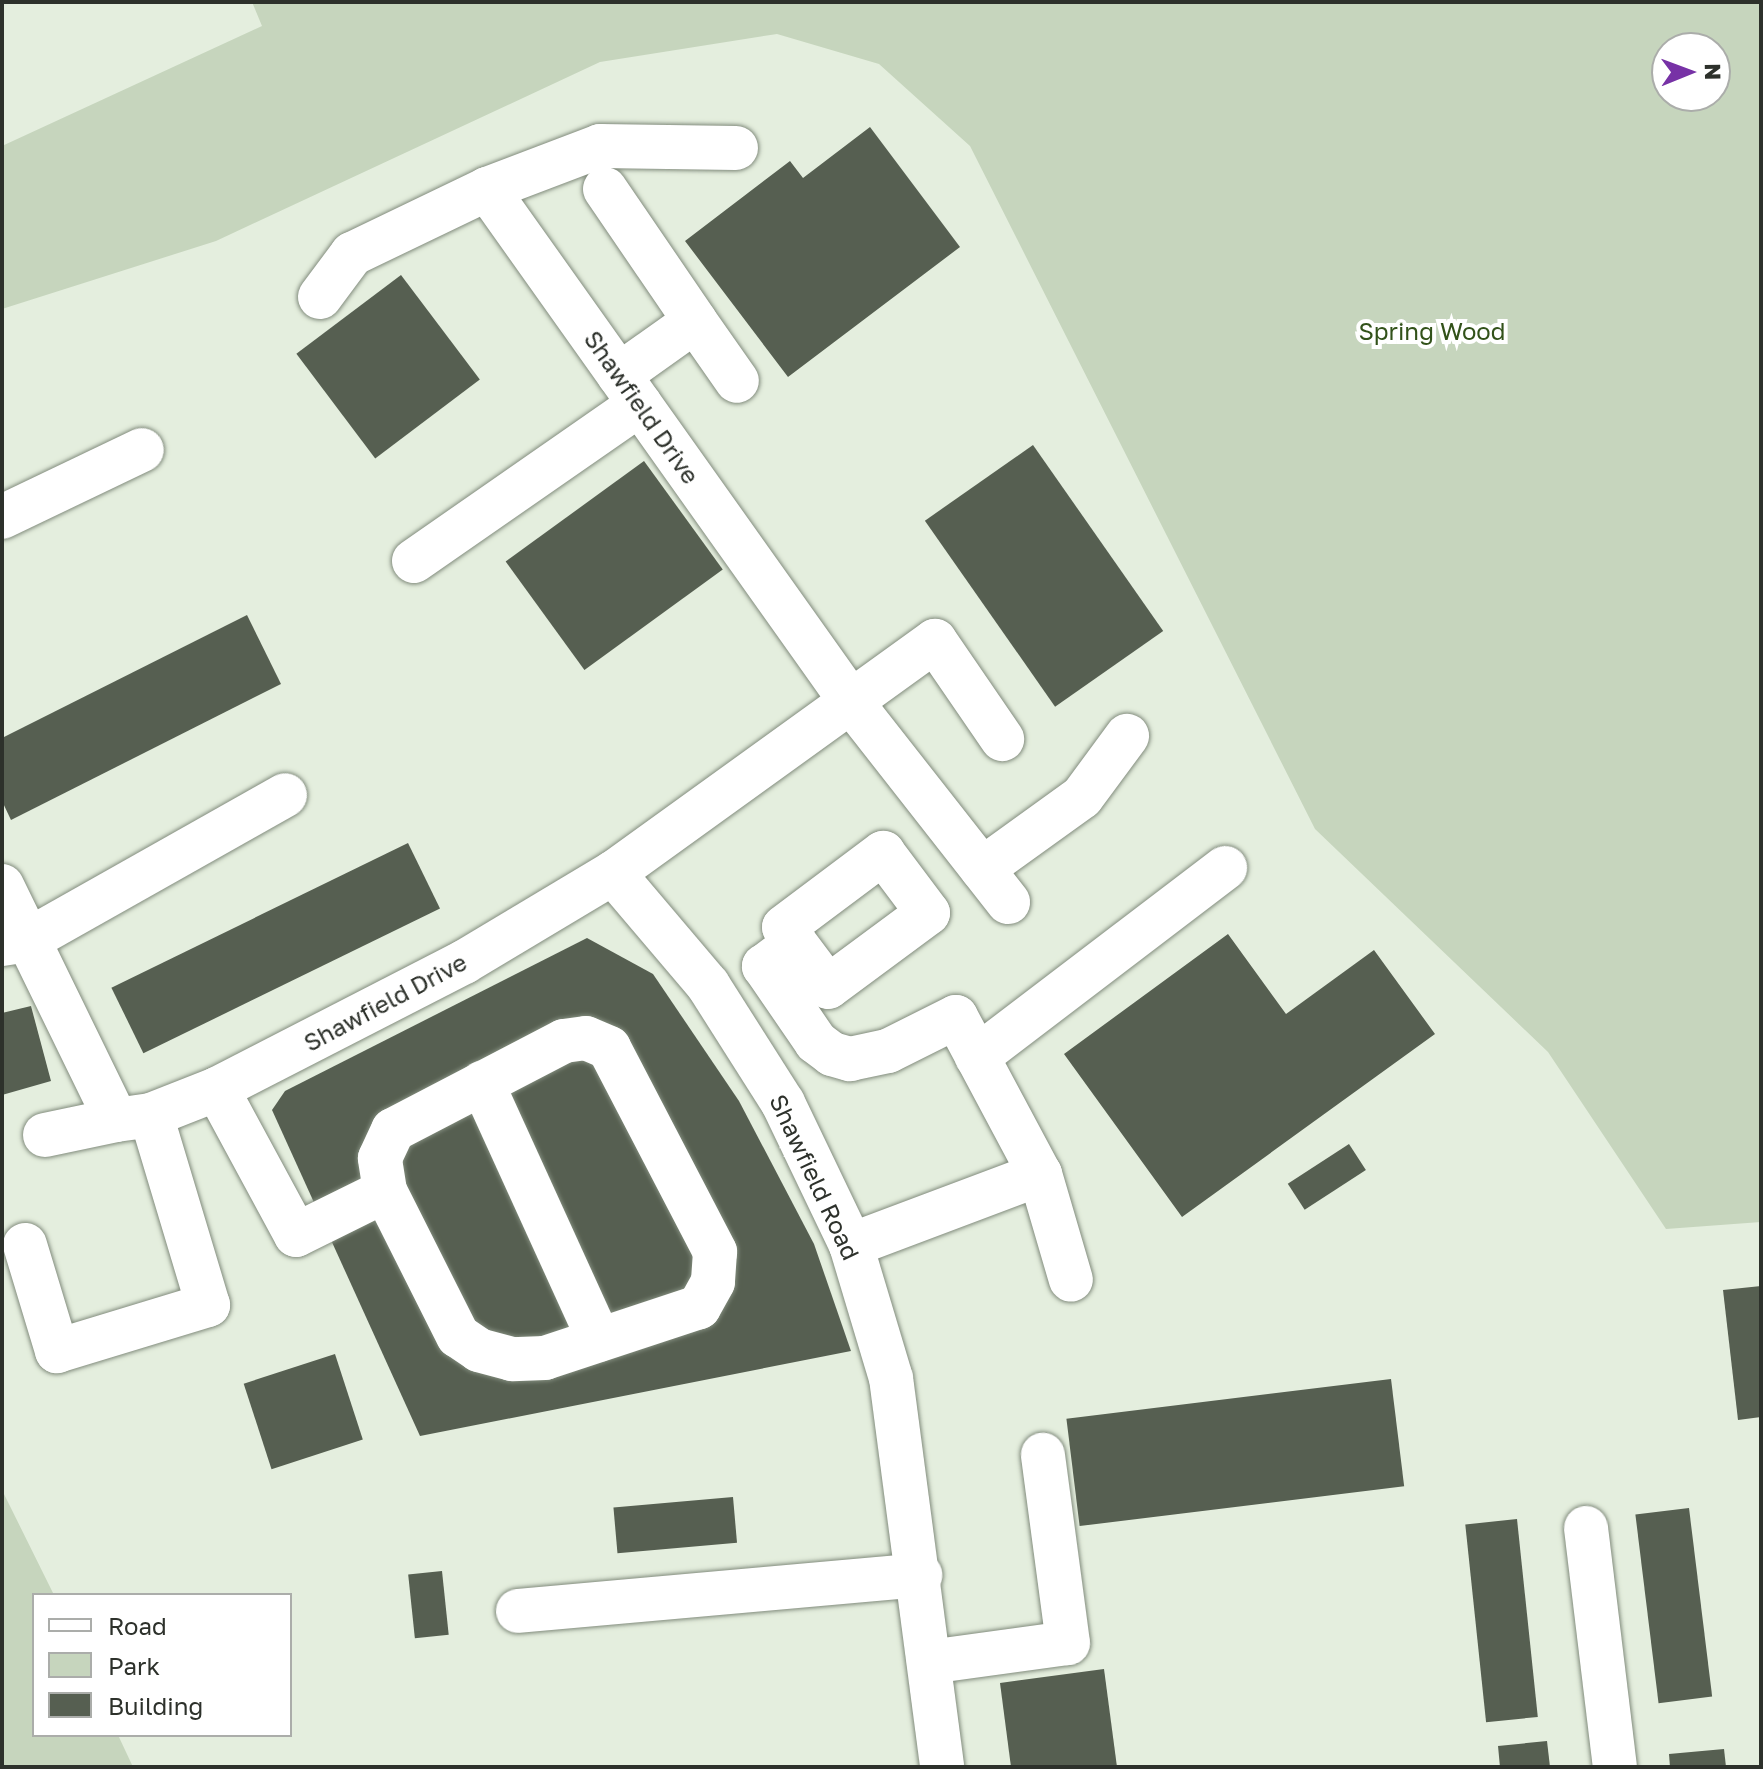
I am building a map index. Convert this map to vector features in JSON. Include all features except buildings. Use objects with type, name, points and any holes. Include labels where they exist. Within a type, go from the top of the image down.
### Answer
[{"type":"street","points":[[320,297],[352,254],[487,189],[600,146],[736,148]]},
{"type":"street","name":"Shawfield Drive","points":[[487,189],[852,703],[995,885],[1082,797],[1127,736]]},
{"type":"street","points":[[605,189],[737,381]]},
{"type":"street","points":[[414,561],[629,389],[695,321]]},
{"type":"street","points":[[2,517],[142,450]]},
{"type":"street","points":[[852,703],[935,641],[1002,739]]},
{"type":"street","name":"Shawfield Drive","points":[[45,1135],[133,1118],[217,1089],[464,962],[613,873],[852,703]]},
{"type":"street","points":[[15,942],[285,795]]},
{"type":"street","points":[[977,1057],[1225,868]]},
{"type":"street","name":"Shawfield Road","points":[[613,873],[708,985],[783,1103],[851,1245],[891,1378],[920,1575],[942,1767]]},
{"type":"street","points":[[2,886],[15,942],[133,1118],[208,1305],[57,1351],[25,1245]]},
{"type":"street","points":[[795,943],[764,966],[816,1042],[832,1054],[850,1059],[867,1058],[956,1017],[1040,1174],[1071,1280]]},
{"type":"street","points":[[586,1038],[609,1048],[715,1252],[713,1282],[699,1307],[545,1358],[512,1359],[479,1350],[458,1336],[385,1191],[380,1158],[393,1130],[564,1041],[586,1038]]},
{"type":"street","points":[[482,1083],[599,1340]]},
{"type":"street","points":[[217,1089],[296,1235],[385,1191]]},
{"type":"street","points":[[851,1245],[1040,1174]]},
{"type":"street","points":[[929,1662],[1068,1643],[1043,1455]]},
{"type":"street","points":[[1586,1528],[1615,1767]]},
{"type":"street","points":[[518,1611],[920,1575]]},
{"type":"green space","name":"Spring Wood","points":[[252,2],[1761,2],[1761,1222],[1666,1229],[1548,1052],[1315,829],[970,146],[879,64],[777,34],[600,62],[216,241],[2,309],[2,146],[262,26]]},
{"type":"green space","points":[[2,1490],[53,1593],[32,1593],[32,1737],[119,1737],[133,1767],[2,1767]]}]
